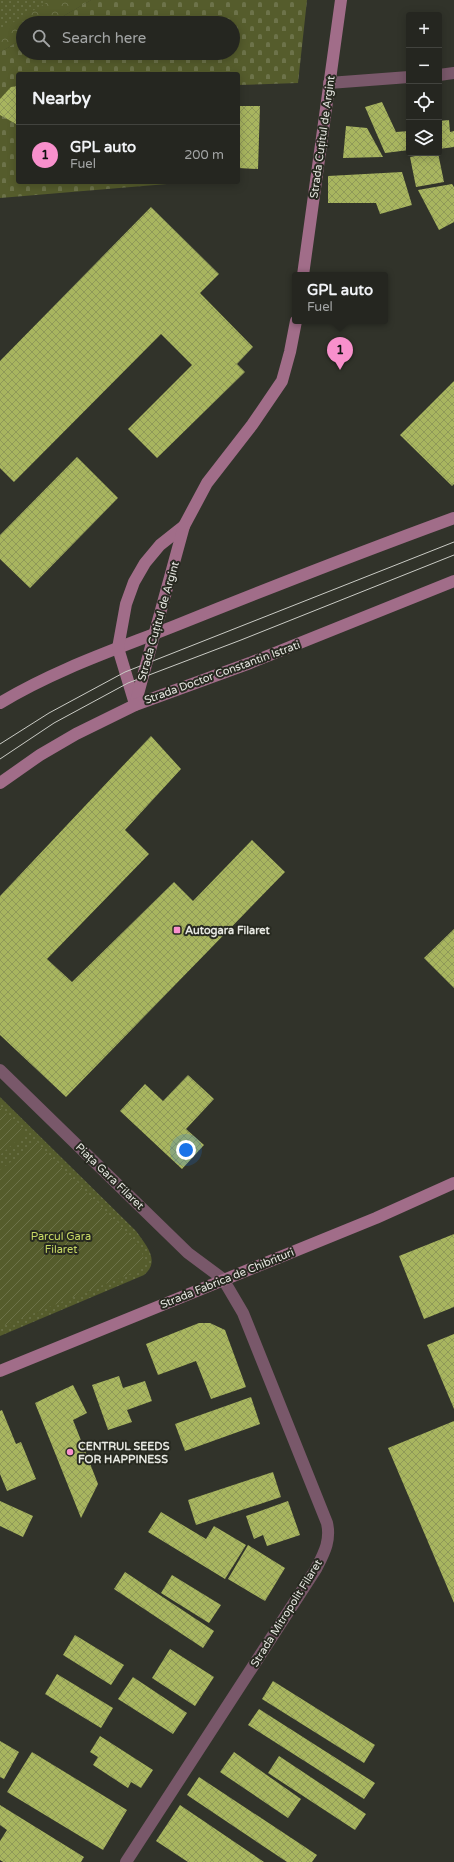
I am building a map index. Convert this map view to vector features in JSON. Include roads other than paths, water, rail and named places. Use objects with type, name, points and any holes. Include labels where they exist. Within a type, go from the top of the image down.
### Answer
[{"type":"street","name":"Strada Cuțitul de Argint","points":[[303,272],[341,0]]},
{"type":"street","points":[[442,74],[454,73]]},
{"type":"street","points":[[329,83],[406,77]]},
{"type":"street","name":"Strada Cuțitul de Argint","points":[[135,704],[184,526],[207,483],[252,425],[282,381],[295,324]]},
{"type":"street","points":[[0,703],[27,686],[50,675],[454,518]]},
{"type":"street","name":"Strada Cuțitul de Argint","points":[[135,704],[118,648],[126,604],[134,582],[146,562],[160,545],[184,526]]},
{"type":"street","name":"Strada Doctor Constantin Istrati","points":[[0,783],[40,755],[76,734],[135,704],[257,660],[454,581]]},
{"type":"street","name":"Piața Gara Filaret","points":[[0,1070],[188,1253],[223,1279]]},
{"type":"street","name":"Strada Fabrica de Chibrituri","points":[[0,1371],[376,1218],[454,1183]]},
{"type":"street","name":"Strada Mitropolit Filaret","points":[[126,1862],[316,1569],[328,1543],[329,1534],[327,1523],[243,1313],[223,1279]]},
{"type":"tram line","points":[[0,744],[49,713],[125,672],[454,542]]},
{"type":"tram line","points":[[0,759],[54,723],[128,683],[241,640],[454,555]]},
{"type":"place","name":"GPL auto","points":[[340,370]]},
{"type":"place","name":"Autogara Filaret","points":[[177,930]]},
{"type":"place","name":"CENTRUL SEEDS FOR HAPPINESS","points":[[70,1452]]},
{"type":"park label","name":"Parcul Gara Filaret","points":[[61,1242]]}]
